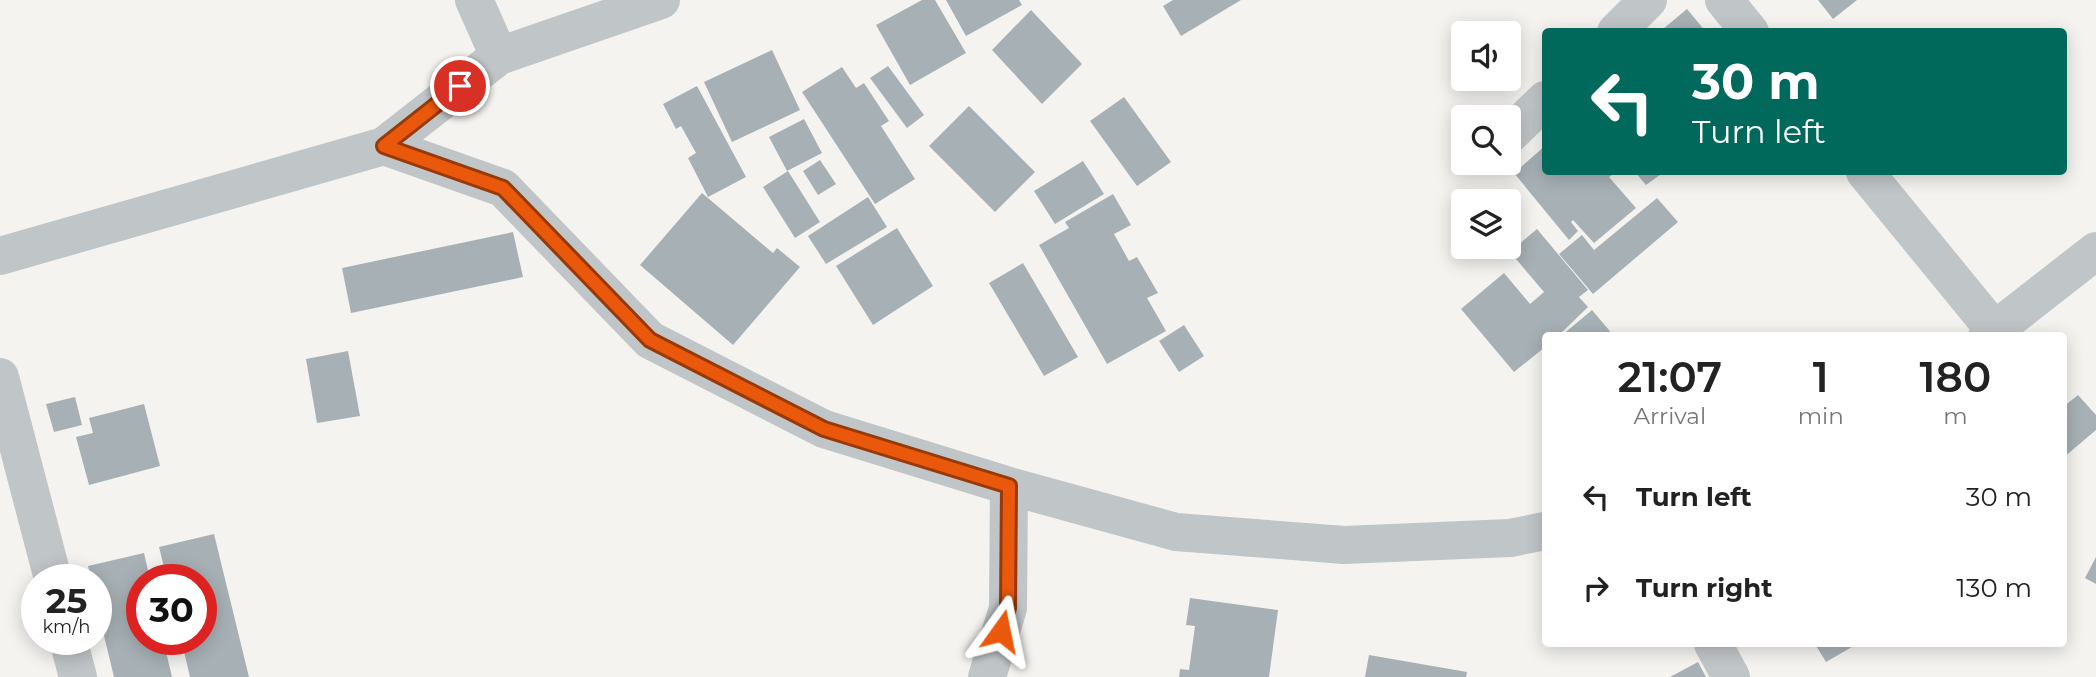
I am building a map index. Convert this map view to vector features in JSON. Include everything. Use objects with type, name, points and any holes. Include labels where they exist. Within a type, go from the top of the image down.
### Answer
[{"type":"street","points":[[474,0],[499,56]]},
{"type":"street","points":[[0,256],[384,146],[499,56],[660,0]]},
{"type":"street","points":[[1620,28],[1648,0]]},
{"type":"street","points":[[1724,0],[1747,28]]},
{"type":"street","points":[[1521,123],[1542,103]]},
{"type":"street","points":[[384,146],[503,188],[650,340],[824,429],[1009,486],[1176,532],[1344,545],[1510,538],[1542,532]]},
{"type":"street","points":[[1867,175],[1989,332]]},
{"type":"street","points":[[1994,332],[2096,251]]},
{"type":"street","points":[[0,377],[49,564]]},
{"type":"street","points":[[986,677],[1008,608],[1009,486]]},
{"type":"street","points":[[1715,647],[1731,677]]},
{"type":"street","points":[[72,655],[78,677]]},
{"type":"building","points":[[922,0],[935,0],[966,53],[910,85],[876,25]]},
{"type":"building","points":[[946,0],[1019,0],[1022,5],[966,36]]},
{"type":"building","points":[[1173,0],[1241,0],[1181,36],[1163,6]]},
{"type":"building","points":[[1818,0],[1857,0],[1833,19]]},
{"type":"building","points":[[1687,9],[1703,28],[1664,28]]},
{"type":"building","points":[[1031,10],[1082,64],[1042,104],[992,50]]},
{"type":"building","points":[[772,50],[800,110],[732,142],[704,82]]},
{"type":"building","points":[[888,66],[924,115],[907,128],[870,78]]},
{"type":"building","points":[[842,67],[856,88],[864,83],[889,121],[881,126],[915,179],[875,204],[802,92]]},
{"type":"building","points":[[697,86],[746,177],[708,197],[688,158],[696,153],[681,126],[676,129],[663,104]]},
{"type":"building","points":[[1124,97],[1171,162],[1137,186],[1090,121]]},
{"type":"building","points":[[969,106],[1035,172],[995,212],[929,146]]},
{"type":"building","points":[[804,119],[822,153],[787,171],[769,137]]},
{"type":"building","points":[[1542,149],[1542,175],[1612,175],[1609,177],[1636,208],[1594,243],[1573,220],[1571,222],[1578,231],[1569,240],[1516,175],[1521,175],[1521,167]]},
{"type":"building","points":[[820,160],[836,184],[818,195],[803,171]]},
{"type":"building","points":[[1083,161],[1104,194],[1055,224],[1034,191]]},
{"type":"building","points":[[788,171],[820,222],[795,238],[763,187]]},
{"type":"building","points":[[1638,175],[1660,175],[1646,185]]},
{"type":"building","points":[[702,193],[773,253],[777,248],[800,267],[733,345],[640,265]]},
{"type":"building","points":[[1113,194],[1131,225],[1114,234],[1129,261],[1137,257],[1158,293],[1147,298],[1166,331],[1107,364],[1039,245],[1069,228],[1065,222]]},
{"type":"building","points":[[868,197],[887,227],[826,264],[808,236]]},
{"type":"building","points":[[1657,198],[1678,222],[1593,294],[1559,254],[1582,235],[1594,250]]},
{"type":"building","points":[[897,228],[933,286],[873,325],[836,266]]},
{"type":"building","points":[[1537,229],[1588,290],[1579,297],[1588,307],[1562,332],[1542,332],[1542,349],[1514,372],[1461,309],[1504,273],[1530,304],[1544,292],[1516,259],[1521,259],[1521,243]]},
{"type":"building","points":[[513,232],[523,277],[351,313],[342,268]]},
{"type":"building","points":[[1023,263],[1078,357],[1044,376],[989,283]]},
{"type":"building","points":[[1592,310],[1611,332],[1566,332]]},
{"type":"building","points":[[1184,325],[1204,356],[1179,372],[1159,341]]},
{"type":"building","points":[[348,351],[360,416],[317,423],[306,359]]},
{"type":"building","points":[[2078,395],[2096,415],[2096,430],[2067,455],[2067,404]]},
{"type":"building","points":[[75,397],[82,425],[54,432],[46,404]]},
{"type":"building","points":[[144,404],[160,466],[89,485],[76,437],[93,433],[89,418]]},
{"type":"building","points":[[214,534],[249,677],[190,677],[185,655],[217,655],[217,564],[163,564],[159,547]]},
{"type":"building","points":[[144,553],[147,564],[126,564],[126,655],[167,655],[172,677],[114,677],[109,655],[112,655],[112,564],[97,564]]},
{"type":"building","points":[[2096,557],[2096,584],[2085,578]]},
{"type":"building","points":[[1190,598],[1278,610],[1269,677],[1179,677],[1180,669],[1189,670],[1195,626],[1186,625]]},
{"type":"building","points":[[1817,647],[1852,647],[1826,662]]},
{"type":"building","points":[[1369,655],[1467,672],[1466,677],[1365,677]]},
{"type":"building","points":[[1698,662],[1706,677],[1670,677]]},
{"type":"route","points":[[460,86],[384,146],[503,188],[650,340],[824,429],[1009,486],[1008,608],[1001,631]]}]
